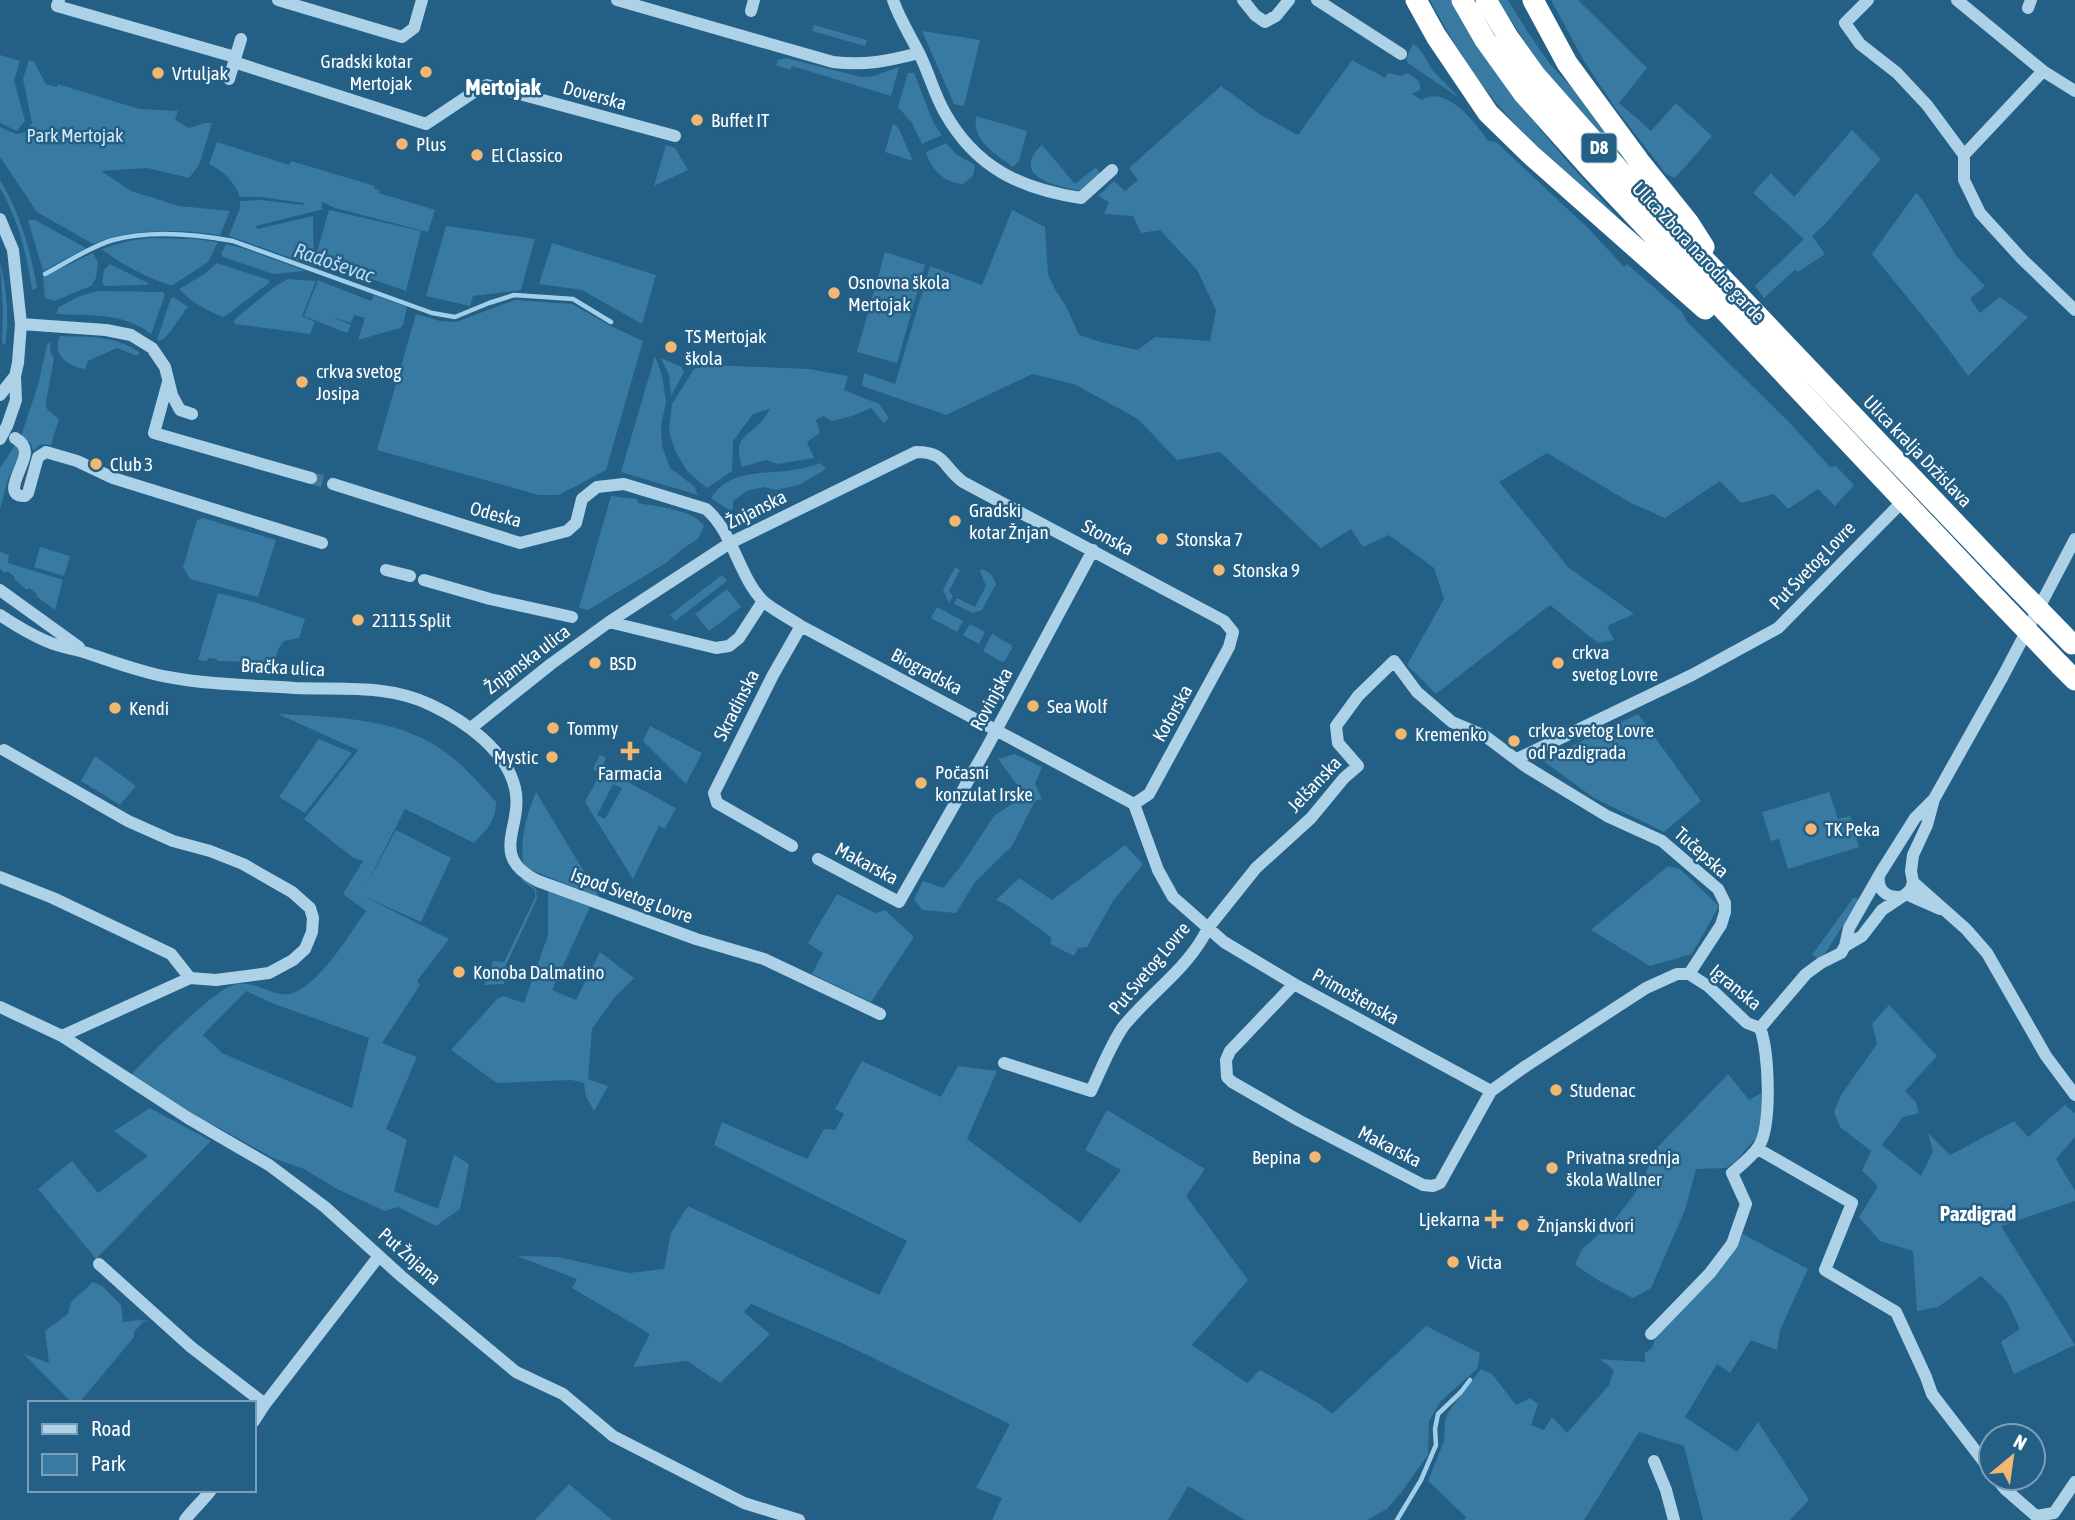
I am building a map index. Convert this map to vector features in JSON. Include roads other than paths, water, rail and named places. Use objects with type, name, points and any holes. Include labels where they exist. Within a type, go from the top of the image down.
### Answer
[{"type":"highway","points":[[1416,0],[1436,36],[1488,113],[1745,347],[1776,368]]},
{"type":"highway","name":"Ulica Zbora narodne garde","points":[[1462,0],[1485,40],[1523,93],[1776,368]]},
{"type":"highway","name":"Ulica Zbora narodne garde","points":[[1486,0],[1536,76],[1619,170],[1727,285]]},
{"type":"highway","points":[[1534,0],[1567,63],[1688,222],[1727,285]]},
{"type":"highway","name":"Ulica kralja Držislava","points":[[1727,285],[2073,646]]},
{"type":"highway","name":"D8","points":[[1776,368],[2068,672]]},
{"type":"street","name":"Doverska","points":[[59,0],[57,6],[235,59],[426,124],[487,85],[675,136]]},
{"type":"street","points":[[278,0],[402,37],[414,28],[422,0]]},
{"type":"street","points":[[617,0],[833,62],[880,63],[919,53]]},
{"type":"street","points":[[893,0],[901,23],[919,53],[944,112],[957,132],[993,169],[1053,194],[1082,198],[1112,170]]},
{"type":"street","points":[[1242,0],[1265,22],[1276,16],[1289,0]]},
{"type":"street","points":[[1317,0],[1401,54]]},
{"type":"street","points":[[1868,0],[1845,23],[1860,44],[1897,73],[1927,105],[1964,155],[1964,180],[1980,212],[2022,259],[2075,310]]},
{"type":"street","points":[[1957,0],[2043,71],[2075,91]]},
{"type":"street","points":[[229,79],[241,39]]},
{"type":"street","points":[[1964,155],[2043,71]]},
{"type":"street","points":[[0,219],[13,250],[21,324],[15,376],[16,400],[0,439]]},
{"type":"street","points":[[21,324],[106,330],[131,335],[152,348],[165,367],[172,396],[180,410],[191,415]]},
{"type":"street","points":[[0,395],[15,376]]},
{"type":"street","points":[[169,381],[154,433],[311,478]]},
{"type":"street","points":[[15,438],[23,445],[25,452],[13,488],[19,496],[25,496],[28,492],[38,457],[46,452],[77,461],[113,478],[323,543]]},
{"type":"street","name":"Žnjanska","points":[[609,622],[730,543],[916,452],[932,452]]},
{"type":"street","name":"Stonska","points":[[932,452],[943,459],[951,473],[963,482],[1224,621],[1233,632]]},
{"type":"street","name":"Odeska","points":[[333,484],[520,543],[567,531],[576,523],[582,499],[597,487],[624,484],[706,509],[715,517],[730,543]]},
{"type":"street","name":"Put Svetog Lovre","points":[[1517,760],[1692,675],[1778,628],[1903,501]]},
{"type":"street","points":[[1845,946],[1862,936],[1882,910],[1911,889],[1913,855],[1927,825],[1934,799],[2075,539]]},
{"type":"street","name":"Biogradska","points":[[730,543],[763,601],[801,626],[1134,804]]},
{"type":"street","name":"Rovinjska","points":[[900,902],[1093,550]]},
{"type":"street","points":[[386,570],[410,576]]},
{"type":"street","points":[[424,580],[490,599],[572,617]]},
{"type":"street","name":"Bračka ulica","points":[[0,590],[88,654]]},
{"type":"street","name":"Skradinska","points":[[609,622],[716,648],[729,646],[739,638],[763,601]]},
{"type":"street","name":"Bračka ulica","points":[[0,615],[47,642],[146,672],[197,681],[390,691],[432,706],[471,728]]},
{"type":"street","name":"Žnjanska ulica","points":[[471,728],[609,622]]},
{"type":"street","name":"Skradinska","points":[[792,846],[717,803],[714,793],[773,675],[801,626]]},
{"type":"street","name":"Kotorska","points":[[1134,804],[1149,794],[1229,647],[1233,632]]},
{"type":"street","name":"Tučepska","points":[[1394,661],[1417,692],[1452,722],[1485,736],[1563,791],[1607,816],[1662,841],[1718,889],[1725,903],[1721,925],[1689,974]]},
{"type":"street","name":"Jelšanska","points":[[1208,928],[1256,868],[1311,818],[1344,778],[1358,766],[1338,743],[1336,726],[1359,696],[1394,661]]},
{"type":"street","name":"Ispod Svetog Lovre","points":[[471,728],[498,756],[511,776],[517,801],[510,842],[512,858],[523,874],[696,939],[764,959],[880,1014]]},
{"type":"street","points":[[4,750],[128,821],[173,841],[210,850],[243,864],[292,892],[310,908],[313,918],[312,932],[305,948],[293,960],[269,973],[216,980],[190,978],[62,1036]]},
{"type":"street","points":[[1651,1334],[1710,1273],[1732,1244],[1746,1203],[1732,1173],[1758,1149],[1767,1119],[1766,1049],[1760,1028],[1806,974],[1841,953],[1849,928],[1881,872],[1915,818],[1934,799]]},
{"type":"street","name":"Put Svetog Lovre","points":[[1004,1063],[1091,1091],[1123,1028],[1172,977],[1208,928],[1173,897],[1158,870],[1134,804]]},
{"type":"street","name":"Makarska","points":[[818,859],[900,902]]},
{"type":"street","points":[[1943,910],[1903,896],[1888,896],[1879,886],[1881,872],[1888,865],[1898,863],[1905,866],[1943,910],[1966,929],[1987,953],[2046,1056],[2075,1095]]},
{"type":"street","points":[[0,877],[53,898],[171,954],[190,978]]},
{"type":"street","name":"Primoštenska","points":[[1208,928],[1224,942],[1294,984],[1492,1091]]},
{"type":"street","points":[[1492,1091],[1525,1066],[1646,988],[1677,974],[1689,974]]},
{"type":"street","name":"Igranska","points":[[1689,974],[1708,986],[1747,1023],[1760,1028]]},
{"type":"street","name":"Makarska","points":[[1294,984],[1230,1051],[1226,1069],[1227,1077],[1232,1082],[1298,1121],[1423,1185],[1433,1186],[1440,1182],[1492,1091]]},
{"type":"street","name":"Put Žnjana","points":[[0,1007],[62,1036],[268,1165],[325,1207],[516,1372],[563,1394],[613,1436],[744,1503],[799,1520]]},
{"type":"street","points":[[1758,1149],[1852,1203],[1825,1270],[1896,1312],[1932,1394],[1977,1453]]},
{"type":"street","points":[[256,1418],[379,1256]]},
{"type":"street","points":[[99,1264],[191,1347],[265,1404]]},
{"type":"street","points":[[1654,1461],[1674,1520]]},
{"type":"street","points":[[2008,1492],[2036,1516],[2055,1517],[2075,1482]]},
{"type":"street","points":[[185,1520],[197,1503],[209,1492]]},
{"type":"waterway","name":"Radoševac","points":[[45,274],[87,250],[113,240],[158,234],[204,236],[233,241],[432,313],[455,317],[514,295],[573,299],[611,322]]},
{"type":"waterway","points":[[1397,1520],[1421,1480],[1436,1445],[1438,1414],[1470,1380]]},
{"type":"tunnel","points":[[311,478],[333,484]]},
{"type":"place","name":"Gradski kotar Mertojak","points":[[426,72]]},
{"type":"place","name":"Vrtuljak","points":[[158,73]]},
{"type":"place","name":"Buffet IT","points":[[697,120]]},
{"type":"place","name":"Plus","points":[[402,144]]},
{"type":"place","name":"El Classico","points":[[477,155]]},
{"type":"place","name":"Osnovna škola Mertojak","points":[[834,293]]},
{"type":"place","name":"TS Mertojak škola","points":[[671,347]]},
{"type":"place","name":"crkva svetog Josipa","points":[[302,382]]},
{"type":"place","name":"Club 3","points":[[96,464]]},
{"type":"place","name":"Gradski kotar Žnjan","points":[[955,521]]},
{"type":"place","name":"Stonska 7","points":[[1162,539]]},
{"type":"place","name":"Stonska 9","points":[[1219,570]]},
{"type":"place","name":"21115 Split","points":[[358,620]]},
{"type":"place","name":"BSD","points":[[595,663]]},
{"type":"place","name":"crkva svetog Lovre","points":[[1558,663]]},
{"type":"place","name":"Sea Wolf","points":[[1033,706]]},
{"type":"place","name":"Kendi","points":[[115,708]]},
{"type":"place","name":"Tommy","points":[[553,728]]},
{"type":"place","name":"Kremenko","points":[[1401,734]]},
{"type":"place","name":"crkva svetog Lovre od Pazdigrada","points":[[1514,741]]},
{"type":"place","name":"Farmacia","points":[[630,751]]},
{"type":"place","name":"Mystic","points":[[552,757]]},
{"type":"place","name":"Počasni konzulat Irske","points":[[921,783]]},
{"type":"place","name":"TK Peka","points":[[1811,829]]},
{"type":"place","name":"Konoba Dalmatino","points":[[459,972]]},
{"type":"place","name":"Studenac","points":[[1556,1090]]},
{"type":"place","name":"Bepina","points":[[1315,1157]]},
{"type":"place","name":"Privatna srednja škola Wallner","points":[[1552,1168]]},
{"type":"place","name":"Ljekarna","points":[[1494,1219]]},
{"type":"place","name":"Žnjanski dvori","points":[[1523,1225]]},
{"type":"place","name":"Victa","points":[[1453,1262]]},
{"type":"district","name":"Mertojak","points":[[503,87]]},
{"type":"district","name":"Pazdigrad","points":[[1978,1214]]},
{"type":"park label","name":"Park Mertojak","points":[[75,135]]}]
